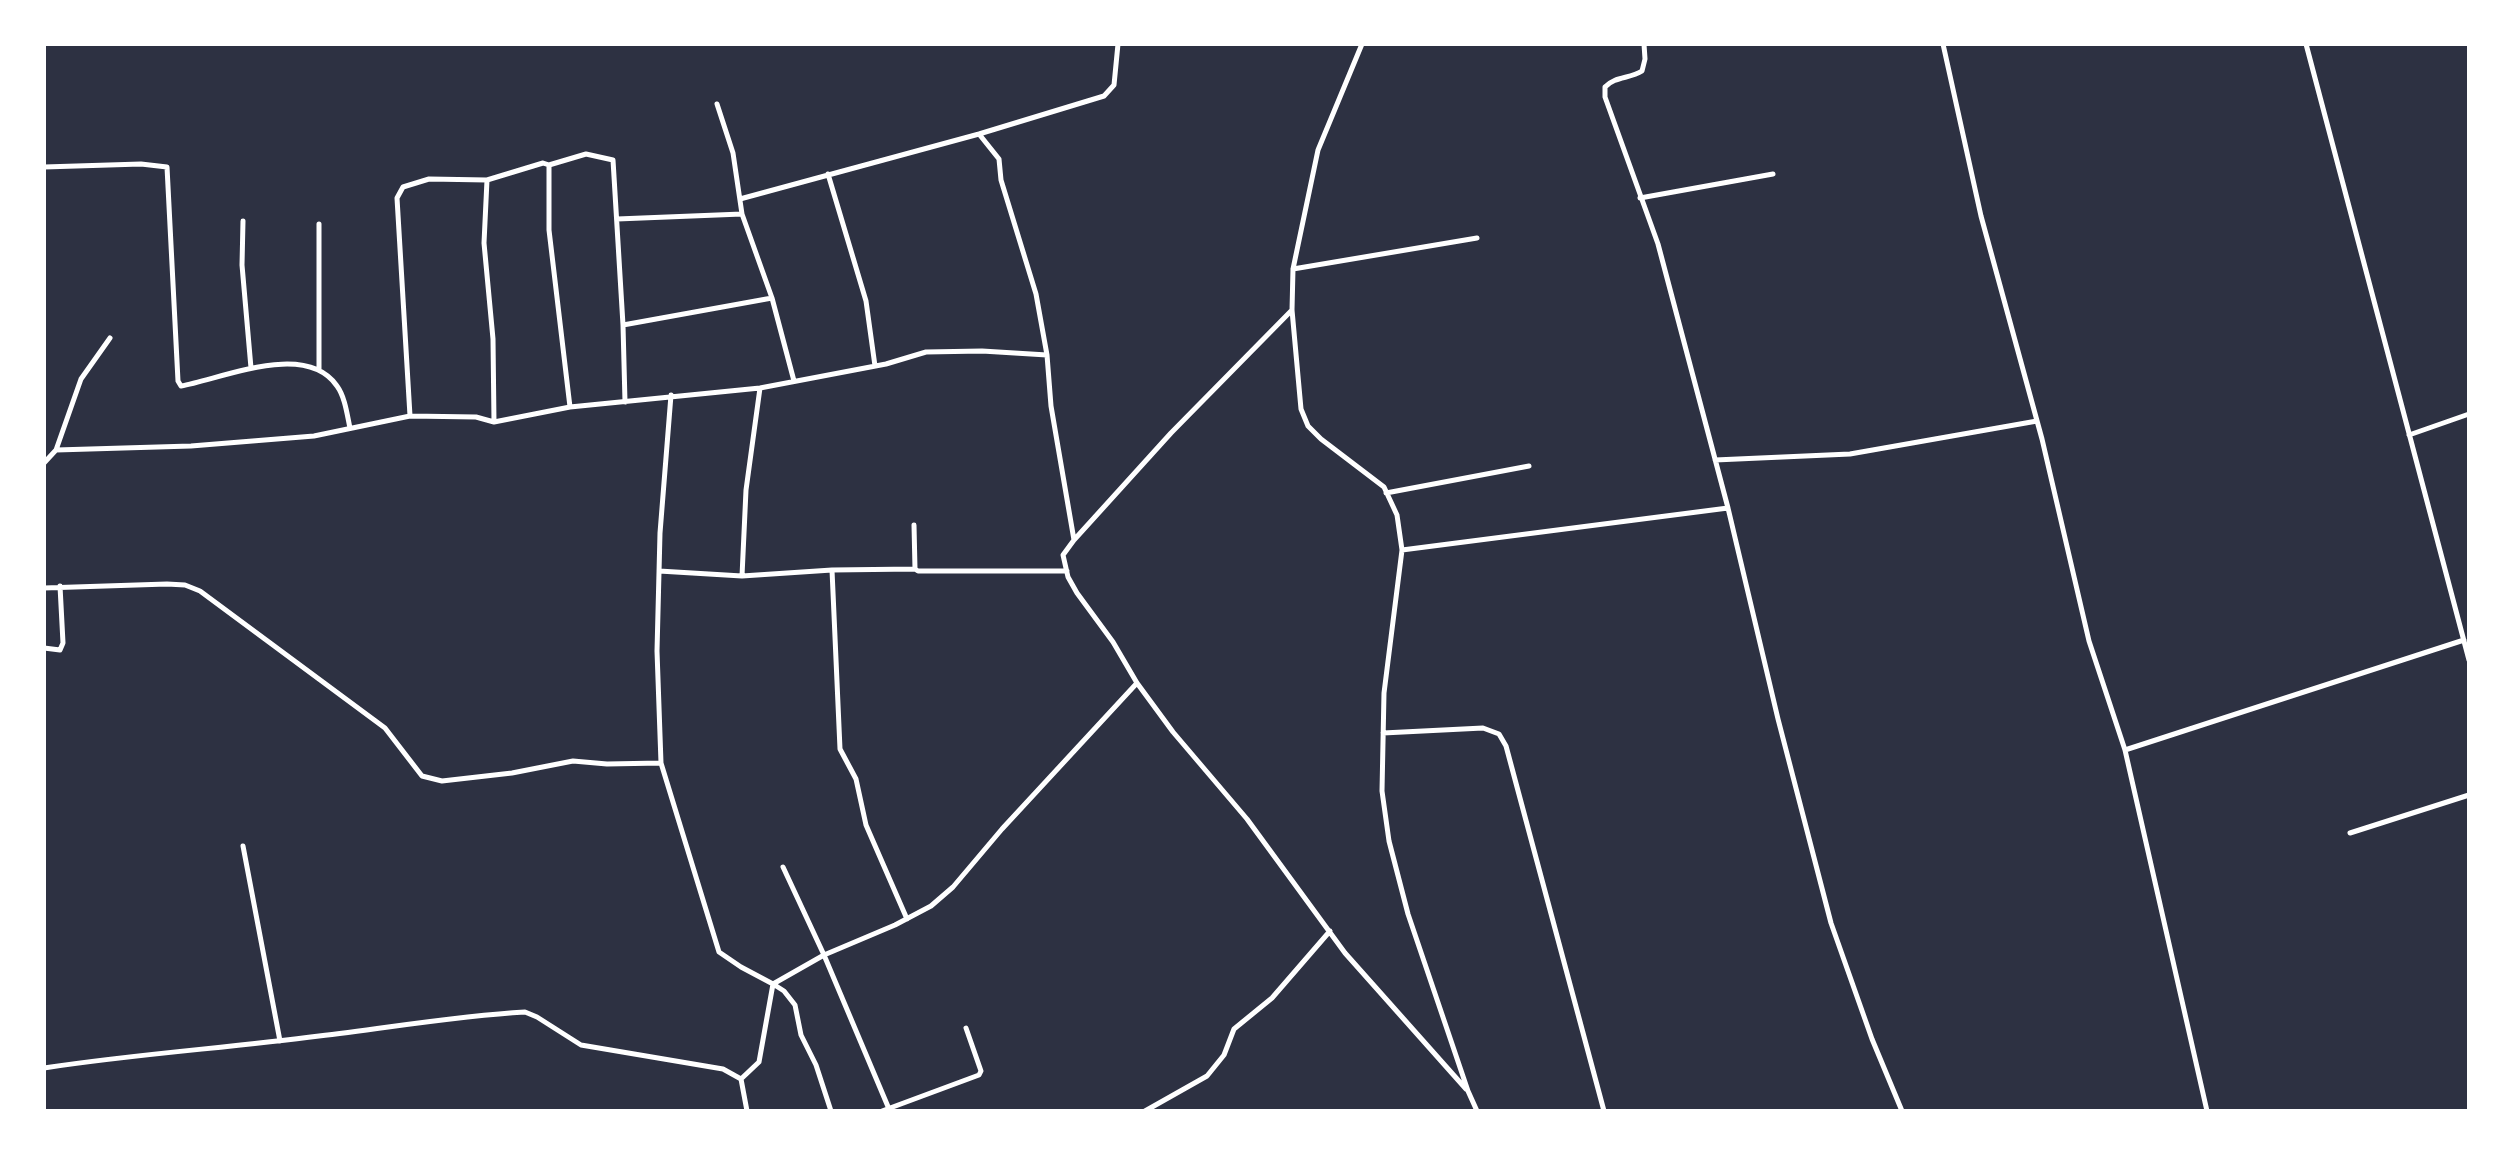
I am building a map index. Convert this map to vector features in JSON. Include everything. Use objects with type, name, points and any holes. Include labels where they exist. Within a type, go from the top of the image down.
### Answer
[{"type":"street","points":[[740,198],[979,134],[1104,96],[1114,85],[1118,44]]},
{"type":"street","points":[[1362,44],[1318,150],[1293,269],[1292,310],[1301,409],[1308,426],[1321,439],[1384,487],[1397,515],[1402,550],[1384,693],[1382,792],[1389,841],[1408,914],[1477,1111]]},
{"type":"street","points":[[1644,44],[1645,60],[1642,71],[1610,82],[1605,87],[1611,118],[1658,244],[1728,508],[1778,719],[1831,923],[1872,1039],[1902,1111]]},
{"type":"street","points":[[1942,44],[1982,216],[2037,421],[2089,641],[2125,750],[2207,1111]]},
{"type":"street","points":[[2306,44],[2469,660]]},
{"type":"street","points":[[717,104],[733,153],[742,214],[772,298],[794,381]]},
{"type":"street","points":[[979,134],[999,159],[1001,180],[1036,294],[1047,355],[1051,406],[1074,540]]},
{"type":"street","points":[[410,416],[397,198],[402,187],[429,179],[487,180],[542,163],[549,165],[586,155],[613,160],[625,401]]},
{"type":"street","points":[[44,167],[141,164],[167,167],[178,381],[181,386],[284,362],[319,370],[337,385],[350,428]]},
{"type":"street","points":[[549,165],[549,230],[570,407]]},
{"type":"street","points":[[828,174],[866,302],[875,366]]},
{"type":"street","points":[[1640,198],[1773,174]]},
{"type":"street","points":[[487,180],[484,243],[493,339],[494,422]]},
{"type":"street","points":[[617,219],[742,214]]},
{"type":"street","points":[[243,221],[242,265],[251,368]]},
{"type":"street","points":[[319,225],[319,370]]},
{"type":"street","points":[[1293,269],[1476,238]]},
{"type":"street","points":[[623,325],[772,298]]},
{"type":"street","points":[[1292,310],[1171,433],[1063,555],[1077,593],[1113,642],[1137,683],[1174,732],[1247,819],[1345,953],[1468,1091]]},
{"type":"street","points":[[44,463],[56,450],[81,379],[110,338]]},
{"type":"street","points":[[56,450],[191,446],[314,436],[410,416],[476,417],[494,422],[570,407],[760,388],[875,366],[926,352],[982,351],[1047,355]]},
{"type":"street","points":[[742,576],[746,490],[760,388]]},
{"type":"street","points":[[671,396],[660,533],[657,652],[661,763],[719,952],[785,991],[795,1005],[801,1035],[816,1065],[831,1111]]},
{"type":"street","points":[[2409,435],[2469,414]]},
{"type":"street","points":[[1715,460],[1850,454],[2037,421]]},
{"type":"street","points":[[1386,493],[1529,466]]},
{"type":"street","points":[[1402,550],[1551,533],[1728,508]]},
{"type":"street","points":[[914,525],[915,569]]},
{"type":"street","points":[[659,571],[742,576],[832,570],[1067,571]]},
{"type":"street","points":[[832,570],[840,748],[856,779],[866,825],[907,919]]},
{"type":"street","points":[[44,588],[167,584],[184,585],[200,591],[384,728],[422,776],[430,779],[442,781],[512,773],[573,761],[607,764],[661,763]]},
{"type":"street","points":[[44,648],[60,650],[63,643],[60,586]]},
{"type":"street","points":[[2125,750],[2464,640]]},
{"type":"street","points":[[773,984],[824,955],[931,906],[953,887],[1002,829],[1137,683]]},
{"type":"street","points":[[1383,733],[1483,728],[1499,734],[1506,746],[1604,1111]]},
{"type":"street","points":[[2350,832],[2469,795]]},
{"type":"street","points":[[243,846],[280,1041]]},
{"type":"street","points":[[783,867],[824,955],[886,1110],[979,1075],[980,1064],[966,1028]]},
{"type":"street","points":[[1145,1111],[1207,1076],[1224,1055],[1234,1029],[1272,998],[1330,931]]},
{"type":"street","points":[[741,1079],[759,1062],[773,984]]},
{"type":"street","points":[[44,1068],[121,1056],[280,1041],[427,1020],[525,1012],[581,1045],[723,1069],[741,1079]]},
{"type":"street","points":[[741,1079],[747,1111]]},
{"type":"street","points":[[1470,1111],[1473,1103]]}]
